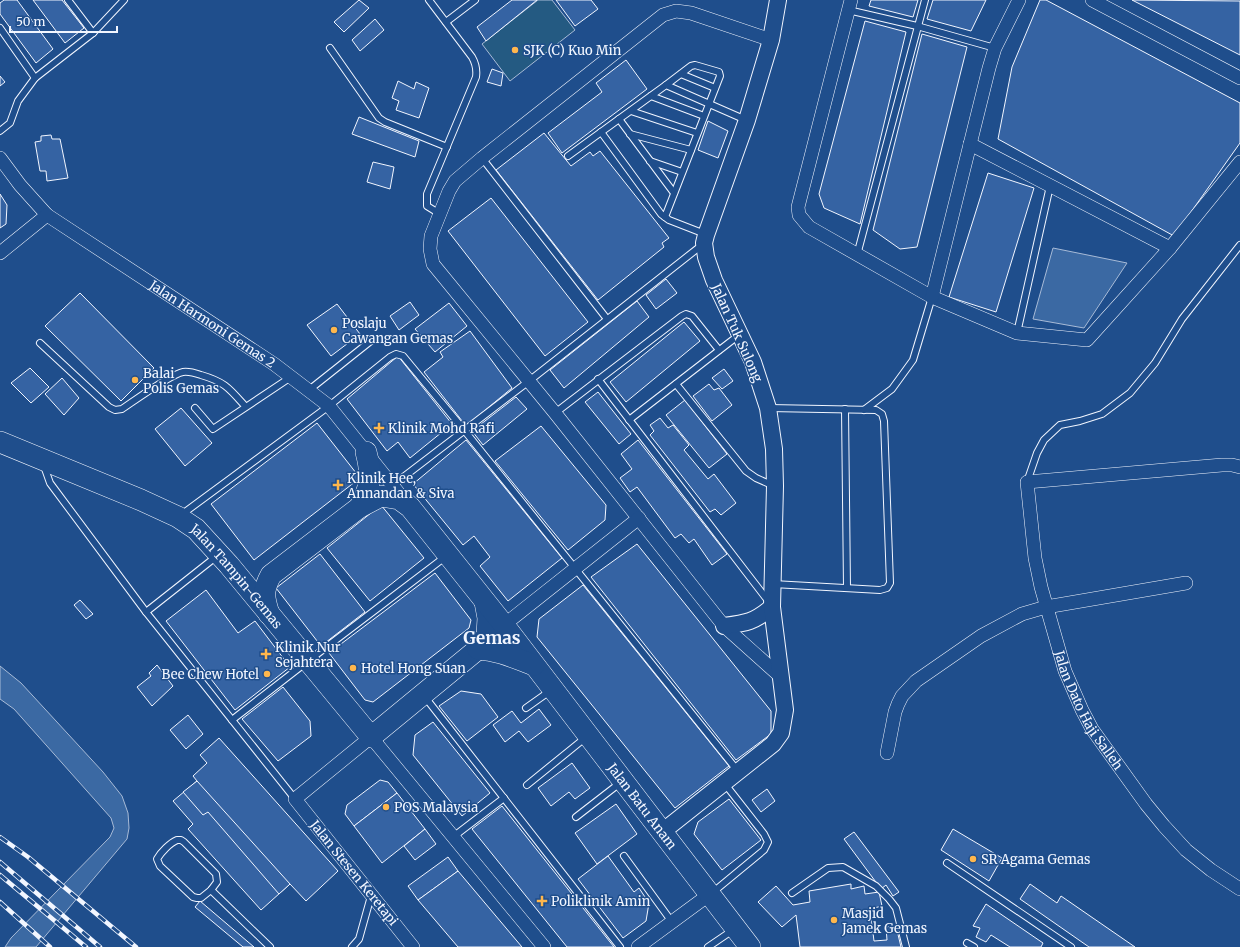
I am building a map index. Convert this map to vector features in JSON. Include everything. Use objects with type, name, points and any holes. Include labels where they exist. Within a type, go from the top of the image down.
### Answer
[{"type":"highway","name":"Jalan Tampin-Gemas","points":[[0,442],[141,500],[178,517],[196,529],[270,614],[371,737]]},
{"type":"highway","points":[[360,507],[366,495],[369,484],[370,469],[366,452]]},
{"type":"highway","points":[[270,614],[264,593],[266,584],[272,575],[360,507],[382,496],[400,499],[410,507],[448,554],[534,665]]},
{"type":"highway","points":[[224,560],[243,573],[259,577],[272,575]]},
{"type":"highway","points":[[371,737],[478,649],[487,635],[488,618],[485,602]]},
{"type":"highway","points":[[478,649],[501,653],[534,665]]},
{"type":"highway","name":"Jalan Batu Anam","points":[[534,665],[750,947]]},
{"type":"street","points":[[705,239],[747,120],[770,40],[778,0]]},
{"type":"street","points":[[932,297],[988,68],[995,48],[1019,0]]},
{"type":"street","points":[[1092,0],[1240,78]]},
{"type":"street","points":[[850,5],[798,207],[799,215],[809,227],[932,297],[1017,333],[1087,340],[1170,248],[1240,162]]},
{"type":"street","points":[[770,40],[691,13],[676,12],[663,15],[455,181],[449,191],[431,236],[430,249],[433,264],[555,413],[724,626],[781,677]]},
{"type":"street","points":[[970,144],[1170,248]]},
{"type":"street","name":"Jalan Harmoni Gemas 2","points":[[0,158],[20,185],[47,215],[274,364],[329,406],[410,507]]},
{"type":"street","points":[[0,253],[47,215]]},
{"type":"street","name":"Jalan Tuk Sulong","points":[[662,832],[773,744],[781,733],[785,710],[772,607],[775,486],[774,449],[768,408],[753,362],[714,280],[706,257],[705,239]]},
{"type":"street","points":[[1027,482],[1222,465],[1240,467]]},
{"type":"street","name":"Jalan Dato Haji Salleh","points":[[1027,482],[1035,558],[1040,588],[1065,671],[1082,710],[1092,729],[1146,804],[1164,826],[1186,850],[1211,870],[1240,889]]},
{"type":"street","points":[[504,625],[639,518]]},
{"type":"street","points":[[888,752],[898,704],[908,690],[916,681],[981,636],[1022,614],[1046,606],[1186,583]]},
{"type":"street","points":[[724,626],[745,623],[760,617],[772,607]]},
{"type":"street","points":[[295,799],[371,737],[544,947]]},
{"type":"street","name":"Jalan Stesen Keretapi","points":[[295,799],[414,947]]},
{"type":"street","points":[[638,947],[710,894]]},
{"type":"lane","points":[[68,0],[93,33]]},
{"type":"lane","points":[[0,131],[10,123],[18,101],[36,78],[93,33],[124,0]]},
{"type":"lane","points":[[429,0],[472,57],[477,72],[427,194],[427,206],[440,214]]},
{"type":"lane","points":[[446,22],[475,0]]},
{"type":"lane","points":[[857,255],[925,0]]},
{"type":"lane","points":[[850,5],[995,48]]},
{"type":"lane","points":[[0,28],[36,78]]},
{"type":"lane","points":[[330,48],[379,118],[385,122],[446,147]]},
{"type":"lane","points":[[568,156],[691,66],[695,65],[719,72],[720,76],[665,218]]},
{"type":"lane","points":[[681,74],[715,88]]},
{"type":"lane","points":[[666,85],[747,120]]},
{"type":"lane","points":[[651,96],[704,116]]},
{"type":"lane","points":[[631,111],[697,133]]},
{"type":"lane","points":[[619,119],[674,194]]},
{"type":"lane","points":[[392,485],[607,319],[705,239],[665,218],[601,132]]},
{"type":"lane","points":[[630,134],[691,150]]},
{"type":"lane","points":[[482,158],[607,319]]},
{"type":"lane","points":[[650,161],[682,172]]},
{"type":"lane","points":[[1017,333],[1050,186]]},
{"type":"lane","points":[[1027,482],[1037,454],[1044,440],[1060,425],[1102,414],[1130,393],[1155,363],[1182,319],[1240,245]]},
{"type":"lane","points":[[864,410],[892,389],[913,360],[932,297]]},
{"type":"lane","points":[[555,413],[686,314],[692,316],[719,350]]},
{"type":"lane","points":[[629,420],[740,334]]},
{"type":"lane","points":[[309,390],[372,340]]},
{"type":"lane","points":[[40,343],[109,407],[115,410],[122,409],[174,375],[184,372],[192,372],[220,381],[229,388],[245,406]]},
{"type":"lane","points":[[178,517],[329,406],[390,357],[396,354],[403,356],[576,568],[738,772]]},
{"type":"lane","points":[[195,408],[213,429],[245,406],[291,377]]},
{"type":"lane","points":[[598,379],[772,607]]},
{"type":"lane","points":[[676,384],[746,471],[756,478],[775,486]]},
{"type":"lane","points":[[768,408],[876,410],[882,414],[884,421],[890,583],[884,590],[773,584]]},
{"type":"lane","points":[[845,409],[847,588]]},
{"type":"lane","points":[[41,459],[50,483],[146,612],[295,799]]},
{"type":"lane","points":[[232,720],[448,554]]},
{"type":"lane","points":[[146,612],[224,560]]},
{"type":"lane","points":[[526,708],[552,689]]},
{"type":"lane","points":[[423,694],[620,947]]},
{"type":"lane","points":[[527,785],[588,736]]},
{"type":"lane","points":[[576,818],[623,781]]},
{"type":"lane","points":[[710,894],[764,850],[768,842],[764,834],[724,783]]},
{"type":"lane","points":[[453,837],[504,798]]},
{"type":"lane","points":[[181,840],[216,874],[216,882],[211,890],[201,898],[192,897],[160,866],[157,859],[174,841],[181,840]]},
{"type":"lane","points":[[624,856],[672,922]]},
{"type":"lane","points":[[947,862],[1071,947]]},
{"type":"lane","points":[[792,893],[828,868],[844,867],[876,886],[896,908],[906,947]]},
{"type":"lane","points":[[211,890],[270,947]]},
{"type":"lane","points":[[352,947],[359,939],[372,894]]},
{"type":"lane","points":[[708,947],[736,928]]},
{"type":"lane","points":[[967,943],[974,947]]},
{"type":"shaded area","points":[[538,0],[552,0],[575,30],[510,81],[482,44]]},
{"type":"shaded area","points":[[1053,248],[1127,263],[1084,328],[1033,319]]},
{"type":"shaded area","points":[[0,666],[21,683],[103,772],[122,796],[128,813],[129,828],[127,839],[36,947],[5,947],[11,938],[110,837],[114,828],[111,818],[14,709],[0,699]]},
{"type":"building","points":[[4,0],[17,0],[53,49],[36,63],[0,14],[0,3]]},
{"type":"building","points":[[33,0],[62,0],[84,28],[65,43]]},
{"type":"building","points":[[359,0],[369,8],[344,32],[334,22]]},
{"type":"building","points":[[512,0],[537,0],[486,41],[477,27]]},
{"type":"building","points":[[556,0],[591,0],[598,9],[575,26]]},
{"type":"building","points":[[871,0],[918,0],[913,17],[869,6]]},
{"type":"building","points":[[933,0],[986,0],[971,31],[927,19]]},
{"type":"building","points":[[1040,0],[1046,0],[1240,103],[1240,143],[1174,236],[998,139],[1012,67]]},
{"type":"building","points":[[1132,0],[1240,1],[1240,55]]},
{"type":"building","points":[[375,19],[384,30],[360,51],[352,40]]},
{"type":"building","points":[[865,21],[906,32],[860,224],[824,208],[819,194]]},
{"type":"building","points":[[922,34],[967,47],[917,247],[900,249],[873,230]]},
{"type":"building","points":[[626,60],[647,89],[562,153],[548,133],[602,92],[596,83]]},
{"type":"building","points":[[492,69],[503,73],[501,86],[487,82]]},
{"type":"building","points":[[0,76],[5,82],[0,86]]},
{"type":"building","points":[[398,81],[414,89],[416,82],[429,88],[419,118],[396,110],[399,101],[392,98]]},
{"type":"building","points":[[359,117],[419,141],[415,157],[352,134]]},
{"type":"building","points":[[708,121],[728,131],[718,158],[698,150]]},
{"type":"building","points":[[544,133],[571,166],[590,152],[593,156],[600,151],[669,238],[662,243],[664,247],[598,300],[496,170]]},
{"type":"building","points":[[51,135],[52,139],[60,139],[68,178],[47,181],[46,171],[40,171],[35,142],[41,141],[41,136]]},
{"type":"building","points":[[373,162],[394,167],[390,189],[367,182]]},
{"type":"building","points":[[988,173],[1034,188],[996,312],[949,297]]},
{"type":"building","points":[[0,194],[7,205],[6,224],[0,228]]},
{"type":"building","points":[[491,198],[588,322],[545,356],[448,231]]},
{"type":"building","points":[[666,279],[677,293],[656,309],[646,295]]},
{"type":"building","points":[[80,293],[154,368],[121,401],[45,326]]},
{"type":"building","points":[[637,301],[649,317],[564,388],[550,370]]},
{"type":"building","points":[[410,302],[419,315],[399,330],[390,316]]},
{"type":"building","points":[[449,303],[467,326],[435,352],[415,329]]},
{"type":"building","name":"Poslaju Cawangan Gemas","points":[[337,304],[360,334],[331,356],[307,325]]},
{"type":"building","points":[[684,322],[700,341],[626,402],[610,382]]},
{"type":"building","points":[[470,331],[512,388],[466,426],[424,372],[443,357],[440,352]]},
{"type":"building","points":[[398,356],[452,424],[410,458],[398,442],[387,451],[347,399]]},
{"type":"building","points":[[30,368],[49,387],[31,403],[11,383]]},
{"type":"building","points":[[724,369],[733,381],[722,389],[712,378]]},
{"type":"building","points":[[62,378],[79,398],[64,415],[45,394]]},
{"type":"building","points":[[709,384],[714,390],[719,388],[732,405],[712,421],[693,396]]},
{"type":"building","points":[[598,392],[631,434],[619,444],[585,402]]},
{"type":"building","points":[[516,397],[527,409],[483,445],[472,431]]},
{"type":"building","points":[[685,400],[727,454],[709,468],[666,415]]},
{"type":"building","points":[[181,408],[212,443],[185,466],[155,429]]},
{"type":"building","points":[[660,418],[668,428],[673,425],[689,445],[684,450],[708,479],[714,474],[736,503],[721,515],[715,509],[710,512],[650,435],[654,431],[650,425]]},
{"type":"building","points":[[317,423],[360,478],[254,560],[211,504]]},
{"type":"building","points":[[541,426],[606,505],[605,520],[568,550],[495,461]]},
{"type":"building","points":[[466,440],[562,558],[508,601],[480,566],[490,557],[474,536],[463,545],[413,484]]},
{"type":"building","points":[[638,440],[727,554],[712,565],[694,539],[689,543],[681,534],[675,538],[637,487],[630,492],[620,478],[632,469],[621,454]]},
{"type":"building","points":[[381,505],[424,558],[370,601],[327,548]]},
{"type":"building","points":[[637,544],[771,711],[771,734],[736,760],[591,577]]},
{"type":"building","points":[[320,554],[365,612],[321,646],[276,588]]},
{"type":"building","points":[[435,573],[471,620],[469,628],[373,702],[365,700],[329,653]]},
{"type":"building","points":[[583,585],[729,766],[675,808],[537,637],[539,619]]},
{"type":"building","points":[[206,590],[238,633],[255,621],[290,667],[235,710],[166,621]]},
{"type":"building","points":[[80,600],[93,614],[86,619],[74,605]]},
{"type":"building","points":[[157,665],[173,686],[152,706],[137,687],[151,676],[149,673]]},
{"type":"building","points":[[283,687],[310,721],[311,736],[278,761],[242,719]]},
{"type":"building","points":[[461,691],[481,694],[498,717],[467,741],[439,706]]},
{"type":"building","points":[[539,709],[551,725],[528,742],[519,731],[505,742],[493,725],[512,711],[521,723]]},
{"type":"building","points":[[188,715],[203,734],[186,749],[170,730]]},
{"type":"building","points":[[433,722],[490,793],[462,816],[413,755],[415,735]]},
{"type":"building","points":[[219,738],[338,871],[306,901],[290,884],[261,910],[188,829],[193,824],[173,801],[197,781],[193,776],[207,763],[200,755]]},
{"type":"building","points":[[572,763],[590,788],[575,799],[569,792],[551,806],[538,788]]},
{"type":"building","points":[[380,780],[388,782],[397,793],[354,826],[345,814],[347,805]]},
{"type":"building","points":[[197,781],[290,884],[279,894],[208,812],[203,815],[183,792]]},
{"type":"building","points":[[767,789],[775,801],[761,812],[752,800]]},
{"type":"building","points":[[397,793],[425,829],[382,863],[354,826]]},
{"type":"building","points":[[729,799],[761,840],[722,870],[694,834],[698,822]]},
{"type":"building","points":[[616,804],[637,834],[597,864],[575,833]]},
{"type":"building","points":[[502,806],[614,947],[567,947],[472,829]]},
{"type":"building","points":[[425,829],[436,844],[415,860],[404,846]]},
{"type":"building","points":[[953,829],[1002,858],[989,881],[941,850]]},
{"type":"building","points":[[854,832],[899,892],[893,896],[886,885],[881,889],[844,839]]},
{"type":"building","points":[[608,856],[634,892],[639,888],[649,903],[646,921],[623,938],[578,879]]},
{"type":"building","points":[[448,857],[458,871],[418,900],[408,886]]},
{"type":"building","points":[[458,871],[522,947],[458,947],[418,900]]},
{"type":"building","name":"Masjid Jamek Gemas","points":[[851,884],[851,889],[864,886],[865,894],[879,892],[882,906],[870,909],[874,941],[887,940],[886,927],[896,926],[901,947],[800,947],[796,915],[782,927],[758,902],[776,886],[793,905],[810,902],[809,891]]},
{"type":"building","points":[[1030,884],[1057,903],[1061,896],[1135,947],[1089,947],[1020,899]]},
{"type":"building","points":[[200,901],[254,947],[243,947],[195,907]]},
{"type":"building","points":[[986,904],[1043,943],[1041,947],[1010,947],[991,935],[986,942],[976,937],[980,928],[973,926]]},
{"type":"railway","points":[[0,837],[28,857],[136,947]]},
{"type":"railway","points":[[0,862],[100,947]]},
{"type":"railway","points":[[0,875],[86,947]]},
{"type":"railway","points":[[0,902],[50,947]]},
{"type":"place","name":"SJK (C) Kuo Min","points":[[515,50]]},
{"type":"place","name":"Poslaju Cawangan Gemas","points":[[334,330]]},
{"type":"place","name":"Balai Polis Gemas","points":[[135,380]]},
{"type":"place","name":"Klinik Mohd Rafi","points":[[379,428]]},
{"type":"place","name":"Klinik Hee, Annandan & Siva","points":[[338,485]]},
{"type":"place","name":"Klinik Nur Sejahtera","points":[[266,654]]},
{"type":"place","name":"Hotel Hong Suan","points":[[353,668]]},
{"type":"place","name":"Bee Chew Hotel","points":[[267,674]]},
{"type":"place","name":"POS Malaysia","points":[[386,807]]},
{"type":"place","name":"SR Agama Gemas","points":[[973,859]]},
{"type":"place","name":"Poliklinik Amin","points":[[542,901]]},
{"type":"place","name":"Masjid Jamek Gemas","points":[[834,920]]},
{"type":"district","name":"Gemas","points":[[492,638]]}]
